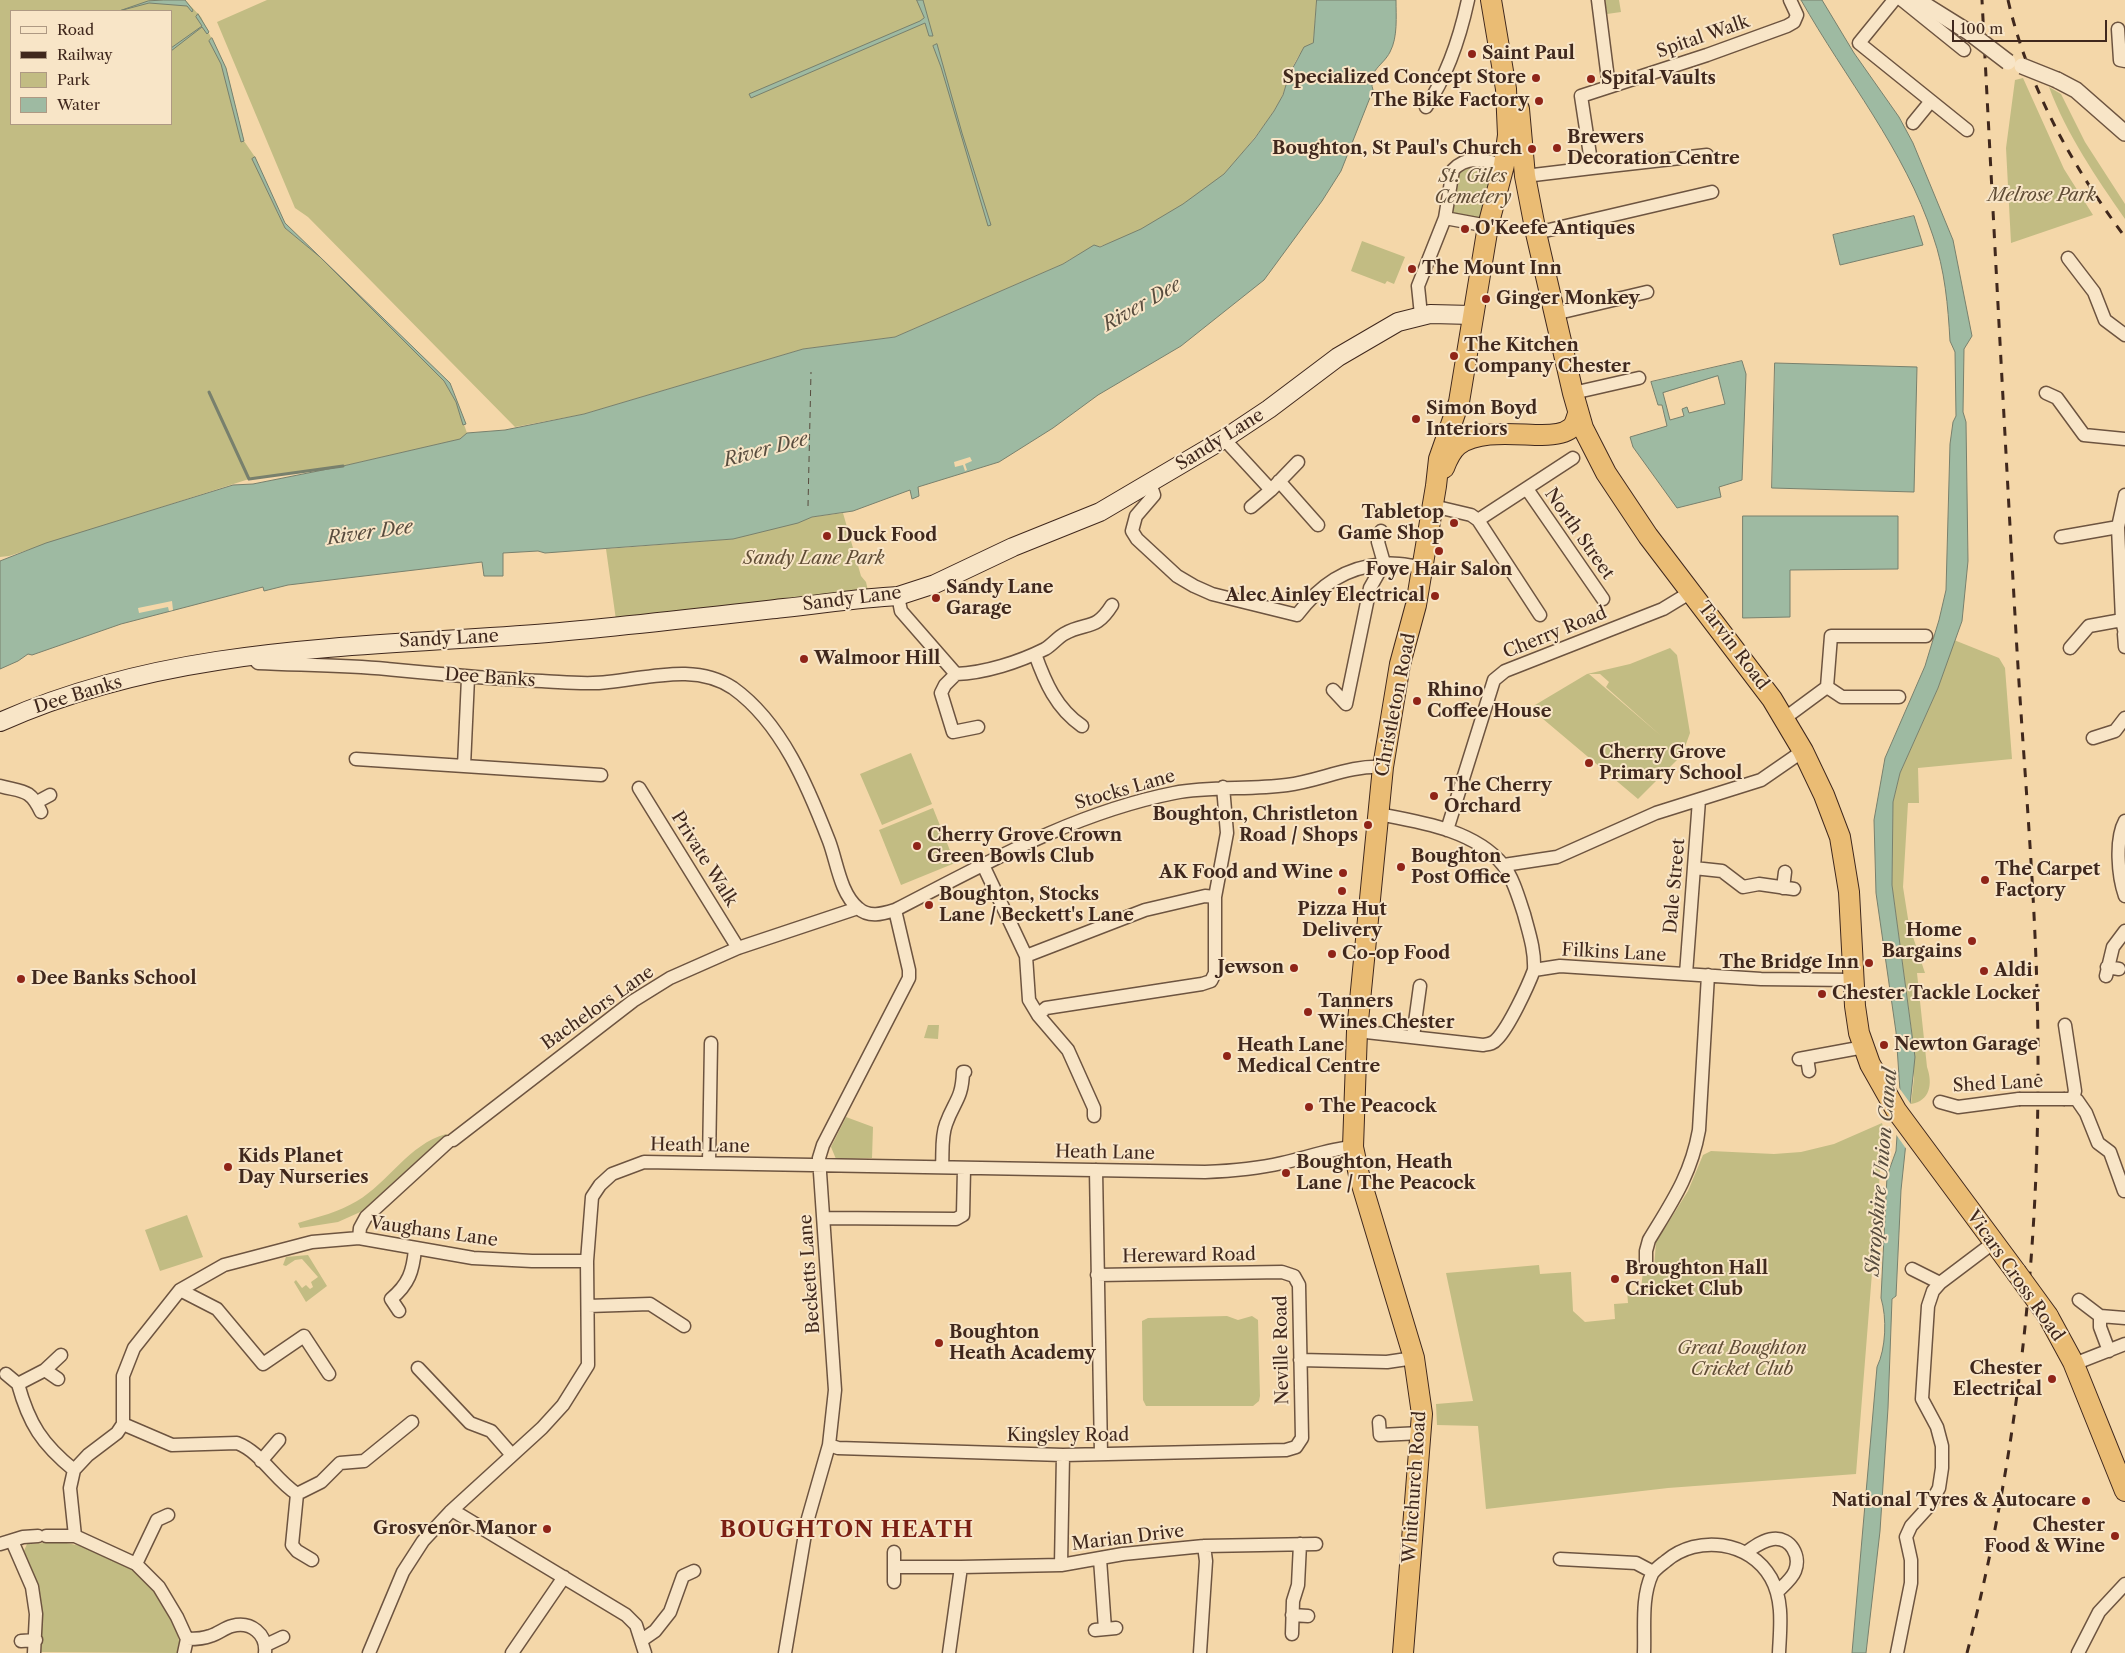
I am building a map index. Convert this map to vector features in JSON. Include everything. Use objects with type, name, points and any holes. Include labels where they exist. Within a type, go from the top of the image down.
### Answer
[{"type":"highway","name":"Christleton Road","points":[[1378,1237],[1358,1175],[1353,1147],[1357,1032],[1383,766],[1400,664],[1416,605],[1439,459],[1459,402],[1488,226],[1503,172],[1508,113],[1491,0]]},
{"type":"highway","name":"Tarvin Road","points":[[1504,0],[1515,76],[1525,176],[1554,314],[1578,414],[1595,454],[1644,529],[1784,718],[1803,751],[1824,795],[1840,838],[1849,892],[1855,1006],[1864,1047],[1880,1086],[1908,1127]]},
{"type":"highway","points":[[1503,172],[1510,175],[1525,176]]},
{"type":"highway","points":[[1459,402],[1461,424],[1466,430],[1484,436]]},
{"type":"highway","points":[[1436,486],[1449,456],[1459,445],[1484,436],[1566,432],[1573,426],[1578,414]]},
{"type":"highway","points":[[1551,434],[1578,440],[1595,454]]},
{"type":"highway","name":"Vicars Cross Road","points":[[1908,1127],[2048,1316],[2074,1364],[2125,1491]]},
{"type":"highway","name":"Whitchurch Road","points":[[1378,1237],[1414,1358],[1422,1414],[1403,1653]]},
{"type":"main road","name":"Sandy Lane","points":[[250,656],[342,646],[593,629],[898,596],[935,584],[1013,547],[1100,512],[1224,439],[1269,409],[1319,371],[1375,334],[1398,322],[1421,315],[1473,315]]},
{"type":"main road","name":"Dee Banks","points":[[0,722],[45,703],[90,688],[250,656]]},
{"type":"street","points":[[1426,107],[1440,87],[1463,22],[1468,0]]},
{"type":"street","points":[[1598,0],[1609,87]]},
{"type":"street","name":"Spital Walk","points":[[1592,168],[1581,96],[1787,26],[1796,18],[1790,0]]},
{"type":"street","points":[[1894,0],[1855,40],[1967,130]]},
{"type":"street","points":[[1902,0],[1964,50]]},
{"type":"street","points":[[1917,0],[2015,64],[2057,80],[2076,90],[2125,133]]},
{"type":"street","points":[[2118,29],[2120,60],[2125,61]]},
{"type":"street","points":[[1914,123],[1931,101]]},
{"type":"street","points":[[1525,176],[1707,156]]},
{"type":"street","points":[[1421,315],[1418,286],[1445,218],[1453,170],[1459,163],[1478,160],[1503,172]]},
{"type":"street","points":[[1536,233],[1712,192]]},
{"type":"street","points":[[1445,218],[1488,226]]},
{"type":"street","points":[[2068,258],[2094,292],[2105,320],[2125,335]]},
{"type":"street","points":[[1554,314],[1646,292]]},
{"type":"street","points":[[1573,393],[1639,378]]},
{"type":"street","points":[[2046,393],[2058,398],[2084,435],[2125,439]]},
{"type":"street","points":[[1224,439],[1318,525]]},
{"type":"street","points":[[1478,520],[1573,458]]},
{"type":"street","points":[[1251,507],[1298,462]]},
{"type":"street","points":[[1150,482],[1154,495],[1136,516],[1132,531],[1137,539],[1177,576],[1212,594],[1297,615],[1324,585],[1336,577],[1384,564],[1422,567]]},
{"type":"street","name":"North Street","points":[[1527,489],[1604,599]]},
{"type":"street","points":[[2124,499],[2118,527],[2125,647]]},
{"type":"street","points":[[1433,506],[1471,515],[1478,520],[1540,615]]},
{"type":"street","points":[[2061,537],[2118,527]]},
{"type":"street","points":[[1333,690],[1346,704],[1370,588],[1384,564],[1378,542],[1381,531]]},
{"type":"street","name":"Cherry Road","points":[[1446,830],[1494,680],[1505,671],[1663,609],[1691,592]]},
{"type":"street","points":[[898,596],[901,611],[956,674]]},
{"type":"street","points":[[978,727],[947,735],[941,693],[945,685],[956,674],[974,673],[1035,654],[1048,648],[1064,634],[1103,619],[1112,605]]},
{"type":"street","points":[[2070,648],[2089,626],[2122,620]]},
{"type":"street","points":[[1784,718],[1827,687],[1831,636],[1926,636]]},
{"type":"street","points":[[1035,654],[1052,694],[1073,724]]},
{"type":"street","name":"Dee Banks","points":[[250,656],[258,663],[386,669],[468,678],[595,683],[690,674],[705,676],[732,688],[765,719],[786,750],[815,808],[847,893],[858,908]]},
{"type":"street","points":[[464,766],[468,678]]},
{"type":"street","points":[[1827,687],[1842,697],[1899,697]]},
{"type":"street","points":[[2093,738],[2112,732],[2125,718]]},
{"type":"street","points":[[1504,866],[1557,858],[1642,818],[1761,780],[1803,751]]},
{"type":"street","points":[[356,759],[601,775]]},
{"type":"street","name":"Stocks Lane","points":[[895,910],[1045,834],[1105,812],[1172,794],[1223,787],[1284,786],[1357,767],[1383,766]]},
{"type":"street","points":[[0,786],[21,789],[39,807],[50,795]]},
{"type":"street","points":[[1038,1015],[1046,1008],[1202,984],[1211,980],[1215,972],[1215,897],[1227,833],[1223,787]]},
{"type":"street","name":"Private Walk","points":[[639,788],[738,948]]},
{"type":"street","name":"Dale Street","points":[[1686,974],[1700,800]]},
{"type":"street","points":[[1357,1032],[1483,1045],[1492,1044],[1498,1038],[1517,1006],[1534,970],[1535,953],[1520,902],[1504,866],[1473,841],[1446,830],[1378,814]]},
{"type":"street","points":[[2125,821],[2119,831],[2118,844],[2125,896]]},
{"type":"street","points":[[983,864],[1026,956],[1029,1000],[1038,1015],[1068,1050],[1094,1112],[1081,1112]]},
{"type":"street","points":[[1694,868],[1722,871],[1743,887],[1759,884],[1788,889],[1785,872]]},
{"type":"street","points":[[1026,956],[1145,910],[1205,896],[1215,897]]},
{"type":"street","points":[[858,908],[866,913],[880,915],[895,910]]},
{"type":"street","name":"Bachelors Lane","points":[[360,1238],[360,1228],[366,1217],[450,1141],[633,1001],[670,978],[738,948],[858,908]]},
{"type":"street","name":"Becketts Lane","points":[[785,1653],[807,1522],[829,1445],[833,1416],[835,1371],[819,1166],[823,1145],[909,978],[909,970],[895,910]]},
{"type":"street","points":[[2111,971],[2113,947],[2125,932]]},
{"type":"street","name":"Filkins Lane","points":[[1534,970],[1560,966],[1787,980],[1853,980]]},
{"type":"street","points":[[1646,1266],[1646,1252],[1649,1240],[1683,1185],[1696,1150],[1699,1130],[1708,975]]},
{"type":"street","points":[[1413,1037],[1420,986]]},
{"type":"street","points":[[2065,1025],[2075,1091],[2069,1099],[2077,1100],[2086,1113],[2098,1143],[2110,1152],[2124,1191]]},
{"type":"street","points":[[709,1163],[711,1043]]},
{"type":"street","points":[[1805,1063],[1864,1047]]},
{"type":"street","points":[[942,1167],[943,1134],[946,1122],[961,1093],[964,1072]]},
{"type":"street","name":"Shed Lane","points":[[1940,1102],[1958,1107],[2018,1098],[2069,1099]]},
{"type":"street","name":"Heath Lane","points":[[371,1652],[404,1572],[423,1541],[452,1510],[542,1428],[563,1405],[588,1365],[587,1260],[592,1198],[600,1185],[612,1174],[644,1162],[1205,1172],[1243,1170],[1284,1163],[1341,1148],[1353,1147]]},
{"type":"street","points":[[824,1218],[956,1219],[963,1215],[964,1169]]},
{"type":"street","points":[[1096,1170],[1096,1275],[1101,1454]]},
{"type":"street","name":"Vaughans Lane","points":[[180,1290],[224,1264],[312,1242],[360,1238],[473,1258],[532,1262],[587,1260]]},
{"type":"street","points":[[1897,1653],[1911,1583],[1911,1560],[1906,1537],[1911,1526],[1930,1505],[1939,1488],[1942,1468],[1942,1446],[1937,1427],[1922,1399],[1928,1306],[1933,1291],[1940,1283],[1993,1242]]},
{"type":"street","points":[[399,1311],[386,1301],[405,1286],[410,1278],[415,1249]]},
{"type":"street","points":[[1912,1269],[1940,1283]]},
{"type":"street","name":"Hereward Road","points":[[1096,1275],[1282,1272]]},
{"type":"street","name":"Neville Road","points":[[1282,1272],[1294,1276],[1299,1285],[1302,1438]]},
{"type":"street","points":[[75,1536],[70,1488],[74,1470],[117,1432],[123,1424],[123,1376],[126,1362],[134,1348],[180,1290],[217,1309],[266,1368],[304,1336],[330,1374]]},
{"type":"street","points":[[2079,1300],[2100,1316],[2125,1318]]},
{"type":"street","points":[[588,1306],[650,1304],[684,1326]]},
{"type":"street","points":[[2100,1316],[2100,1327],[2109,1350]]},
{"type":"street","points":[[2074,1364],[2125,1344]]},
{"type":"street","points":[[18,1384],[45,1370],[62,1354]]},
{"type":"street","points":[[1300,1360],[1387,1362],[1414,1358]]},
{"type":"street","points":[[418,1368],[470,1423],[491,1430],[512,1455]]},
{"type":"street","points":[[45,1370],[58,1378]]},
{"type":"street","points":[[6,1374],[18,1384],[29,1419],[35,1430],[52,1452],[74,1470]]},
{"type":"street","points":[[297,1494],[321,1482],[340,1464],[364,1460],[412,1422]]},
{"type":"street","points":[[1379,1422],[1380,1435],[1421,1433]]},
{"type":"street","points":[[123,1424],[172,1444],[182,1446],[237,1442],[246,1446],[285,1486],[297,1494]]},
{"type":"street","name":"Kingsley Road","points":[[829,1445],[838,1448],[1063,1455],[1286,1450],[1296,1447],[1302,1438]]},
{"type":"street","points":[[260,1461],[280,1440]]},
{"type":"street","points":[[1062,1565],[1063,1455]]},
{"type":"street","points":[[297,1494],[287,1547],[312,1560]]},
{"type":"street","points":[[452,1510],[626,1615],[636,1625],[645,1653]]},
{"type":"street","points":[[136,1564],[157,1517]]},
{"type":"street","points":[[34,1653],[36,1614],[32,1586],[6,1543],[42,1536],[75,1536],[136,1564],[166,1597],[187,1639],[184,1653]]},
{"type":"street","points":[[1745,1553],[1762,1542],[1774,1538],[1787,1542],[1795,1550],[1798,1561],[1794,1573],[1777,1592]]},
{"type":"street","points":[[1292,1634],[1292,1615],[1298,1585],[1300,1544]]},
{"type":"street","name":"Marian Drive","points":[[894,1567],[1062,1565],[1124,1554],[1204,1546],[1316,1544]]},
{"type":"street","points":[[1644,1653],[1646,1591],[1653,1572],[1673,1556],[1693,1546],[1710,1544],[1727,1546],[1745,1553],[1760,1563],[1772,1579],[1777,1592],[1781,1617],[1778,1653]]},
{"type":"street","points":[[1200,1653],[1206,1561],[1204,1546]]},
{"type":"street","points":[[894,1552],[894,1582]]},
{"type":"street","points":[[1100,1559],[1105,1629]]},
{"type":"street","points":[[1560,1559],[1636,1563],[1653,1572]]},
{"type":"street","points":[[949,1653],[961,1567]]},
{"type":"street","points":[[642,1640],[655,1631],[670,1612],[683,1574]]},
{"type":"street","points":[[512,1653],[564,1577]]},
{"type":"street","points":[[2078,1653],[2099,1612],[2125,1584]]},
{"type":"street","points":[[1292,1615],[1308,1616]]},
{"type":"street","points":[[187,1639],[210,1636],[232,1626],[248,1625],[258,1630],[265,1649],[283,1637]]},
{"type":"street","points":[[20,1641],[36,1640]]},
{"type":"green space","points":[[0,0],[185,0],[201,17],[226,68],[244,141],[255,157],[264,184],[285,228],[320,257],[444,381],[456,402],[467,433],[461,439],[343,466],[249,479],[9,556],[0,557]]},
{"type":"green space","points":[[267,0],[1317,0],[1313,43],[1297,58],[1279,102],[1256,135],[1231,167],[1216,182],[1139,231],[1088,251],[1063,264],[895,337],[803,349],[584,414],[515,427],[308,217],[295,208],[217,22]]},
{"type":"green space","points":[[1605,0],[1619,0],[1621,12],[1607,14]]},
{"type":"green space","name":"Melrose Park","points":[[2023,78],[2064,169],[2093,215],[2011,243],[2006,148],[2015,80]]},
{"type":"green space","points":[[2049,87],[2061,94],[2085,142],[2125,204],[2125,219],[2073,139]]},
{"type":"green space","name":"St. Giles Cemetery","points":[[1473,163],[1500,172],[1484,222],[1454,216],[1449,212],[1455,175]]},
{"type":"green space","points":[[1362,241],[1405,257],[1394,284],[1387,281],[1385,284],[1351,271]]},
{"type":"green space","name":"Sandy Lane Park","points":[[843,513],[861,576],[866,582],[868,591],[616,620],[606,549],[733,539],[812,517]]},
{"type":"green space","points":[[1954,640],[1999,658],[2005,668],[2012,759],[1918,768],[1919,803],[1908,803],[1903,887],[1909,925],[1925,973],[1917,973],[1930,1085],[1922,1099],[1911,1104],[1914,1078],[1912,1033],[1892,885],[1893,802],[1900,773],[1938,688]]},
{"type":"green space","points":[[1670,648],[1677,655],[1690,733],[1682,755],[1638,799],[1530,708],[1587,674],[1630,664]],"holes":[[[1589,674],[1600,674],[1609,682],[1606,687],[1660,735]]]},
{"type":"green space","name":"Cherry Grove Crown Green Bowls Club","points":[[911,753],[932,804],[882,825],[860,774]]},
{"type":"green space","name":"Cherry Grove Crown Green Bowls Club","points":[[933,808],[955,863],[901,885],[879,830]]},
{"type":"green space","points":[[928,1025],[939,1025],[938,1039],[924,1038]]},
{"type":"green space","points":[[846,1117],[873,1127],[872,1158],[836,1159],[831,1147]]},
{"type":"green space","name":"Great Boughton Cricket Club","points":[[1882,1123],[1886,1138],[1882,1147],[1856,1474],[1668,1488],[1486,1509],[1478,1426],[1437,1425],[1436,1404],[1473,1401],[1446,1273],[1539,1265],[1540,1274],[1571,1272],[1573,1311],[1585,1322],[1615,1319],[1614,1304],[1628,1303],[1627,1291],[1641,1290],[1643,1271],[1654,1268],[1656,1242],[1688,1191],[1703,1155],[1711,1151],[1774,1154],[1801,1152],[1834,1144]]},
{"type":"green space","points":[[446,1134],[448,1136],[367,1209],[338,1222],[300,1228],[298,1223],[336,1211],[357,1201],[421,1146]]},
{"type":"green space","points":[[187,1215],[203,1257],[160,1271],[145,1230]]},
{"type":"green space","points":[[308,1255],[327,1286],[306,1302],[294,1282],[296,1280],[302,1288],[306,1285],[310,1289],[313,1287],[311,1282],[318,1277],[302,1259],[295,1260],[286,1266],[283,1265],[286,1257]]},
{"type":"green space","points":[[1227,1316],[1238,1320],[1252,1316],[1258,1320],[1259,1401],[1253,1406],[1146,1406],[1143,1400],[1142,1321],[1148,1318]]},
{"type":"green space","points":[[45,1541],[74,1544],[104,1553],[131,1567],[143,1576],[156,1592],[175,1625],[179,1641],[179,1653],[40,1652],[39,1604],[22,1555],[27,1544],[44,1543]]},
{"type":"water","points":[[185,0],[193,10],[192,12],[187,6],[149,3],[122,10],[148,1]]},
{"type":"water","points":[[917,0],[923,0],[933,36],[929,36],[925,23],[751,98],[749,94],[920,21],[924,18]]},
{"type":"water","name":"River Dee","points":[[1317,0],[1396,0],[1396,26],[1393,46],[1374,73],[1372,78],[1373,90],[1341,171],[1322,201],[1264,280],[1181,346],[1098,395],[1053,428],[999,462],[918,487],[919,496],[912,499],[910,490],[853,511],[812,517],[798,523],[733,539],[545,553],[538,551],[503,553],[503,576],[484,576],[482,562],[288,585],[264,591],[263,587],[121,624],[32,655],[28,654],[0,669],[0,561],[46,543],[233,485],[253,484],[343,466],[460,439],[467,433],[505,430],[584,414],[803,349],[895,337],[1063,264],[1094,245],[1100,247],[1141,229],[1183,204],[1224,174],[1255,138],[1283,95],[1289,75],[1304,47],[1313,43]]},
{"type":"water","points":[[1801,0],[1822,0],[1854,53],[1899,117],[1913,143],[1953,240],[1972,336],[1964,349],[1963,412],[1966,422],[1968,561],[1962,621],[1938,688],[1900,773],[1893,802],[1892,885],[1915,1057],[1901,1190],[1896,1296],[1892,1299],[1888,1408],[1880,1531],[1866,1653],[1852,1653],[1877,1367],[1885,1333],[1881,1298],[1887,1176],[1896,1151],[1900,1091],[1896,1032],[1876,893],[1874,820],[1885,758],[1925,666],[1946,590],[1950,444],[1953,422],[1956,416],[1955,352],[1950,341],[1943,275],[1933,236],[1921,204],[1891,144]]},
{"type":"water","points":[[198,14],[209,32],[207,34],[202,27],[172,50],[172,47],[202,26],[196,17]]},
{"type":"water","points":[[212,38],[226,68],[244,141],[241,142],[221,64],[209,41]]},
{"type":"water","points":[[937,44],[991,225],[988,226],[941,67],[933,46]]},
{"type":"water","points":[[255,157],[285,223],[450,383],[466,424],[463,425],[456,402],[444,381],[320,257],[285,228],[252,159]]},
{"type":"water","points":[[1914,216],[1923,245],[1840,265],[1833,235]]},
{"type":"water","points":[[1742,361],[1746,374],[1742,480],[1719,487],[1721,497],[1677,508],[1633,447],[1630,437],[1667,426],[1662,405],[1658,405],[1651,382]],"holes":[[[1718,376],[1725,404],[1689,413],[1687,407],[1682,409],[1684,416],[1670,420],[1663,393]]]},
{"type":"water","points":[[1775,363],[1917,367],[1914,492],[1772,488]]},
{"type":"water","points":[[1743,516],[1898,516],[1898,569],[1790,570],[1790,617],[1743,618]]},
{"type":"pier","points":[[970,457],[972,461],[965,464],[967,470],[965,471],[963,465],[955,467],[954,462]]},
{"type":"pier","points":[[172,601],[173,610],[169,611],[168,607],[139,613],[138,608]]},
{"type":"pier","points":[[1897,1085],[1913,1107],[1907,1150],[1895,1133]]},
{"type":"waterway","points":[[209,392],[249,479],[343,466]]},
{"type":"ferry route","points":[[808,506],[811,372]]},
{"type":"railway","points":[[1967,1653],[1999,1506],[2022,1358],[2034,1208],[2038,1058],[2036,952],[2016,633],[1982,0]]},
{"type":"railway","points":[[2008,0],[2027,64],[2054,125],[2087,182],[2125,237]]},
{"type":"place","name":"Saint Paul","points":[[1472,54]]},
{"type":"place","name":"Specialized Concept Store","points":[[1536,78]]},
{"type":"place","name":"Spital Vaults","points":[[1591,79]]},
{"type":"place","name":"The Bike Factory","points":[[1539,101]]},
{"type":"place","name":"Brewers Decoration Centre","points":[[1557,148]]},
{"type":"place","name":"Boughton, St Paul's Church","points":[[1532,149]]},
{"type":"place","name":"O'Keefe Antiques","points":[[1465,229]]},
{"type":"place","name":"The Mount Inn","points":[[1412,269]]},
{"type":"place","name":"Ginger Monkey","points":[[1486,299]]},
{"type":"place","name":"The Kitchen Company Chester","points":[[1454,356]]},
{"type":"place","name":"Simon Boyd Interiors","points":[[1416,419]]},
{"type":"place","name":"Tabletop Game Shop","points":[[1454,523]]},
{"type":"place","name":"Duck Food","points":[[827,536]]},
{"type":"place","name":"Foye Hair Salon","points":[[1439,551]]},
{"type":"place","name":"Alec Ainley Electrical","points":[[1435,596]]},
{"type":"place","name":"Sandy Lane Garage","points":[[936,598]]},
{"type":"place","name":"Walmoor Hill","points":[[804,659]]},
{"type":"place","name":"Rhino Coffee House","points":[[1417,701]]},
{"type":"place","name":"Cherry Grove Primary School","points":[[1589,763]]},
{"type":"place","name":"The Cherry Orchard","points":[[1434,796]]},
{"type":"place","name":"Boughton, Christleton Road / Shops","points":[[1368,825]]},
{"type":"place","name":"Cherry Grove Crown Green Bowls Club","points":[[917,846]]},
{"type":"place","name":"Boughton Post Office","points":[[1401,867]]},
{"type":"place","name":"AK Food and Wine","points":[[1343,873]]},
{"type":"place","name":"The Carpet Factory","points":[[1985,880]]},
{"type":"place","name":"Pizza Hut Delivery","points":[[1342,891]]},
{"type":"place","name":"Boughton, Stocks Lane / Beckett's Lane","points":[[929,905]]},
{"type":"place","name":"Home Bargains","points":[[1972,941]]},
{"type":"place","name":"Co-op Food","points":[[1332,954]]},
{"type":"place","name":"The Bridge Inn","points":[[1869,963]]},
{"type":"place","name":"Jewson","points":[[1294,968]]},
{"type":"place","name":"Aldi","points":[[1984,971]]},
{"type":"place","name":"Dee Banks School","points":[[21,979]]},
{"type":"place","name":"Chester Tackle Locker","points":[[1822,994]]},
{"type":"place","name":"Tanners Wines Chester","points":[[1308,1012]]},
{"type":"place","name":"Newton Garage","points":[[1884,1045]]},
{"type":"place","name":"Heath Lane Medical Centre","points":[[1227,1056]]},
{"type":"place","name":"The Peacock","points":[[1309,1107]]},
{"type":"place","name":"Kids Planet Day Nurseries","points":[[228,1167]]},
{"type":"place","name":"Boughton, Heath Lane / The Peacock","points":[[1286,1173]]},
{"type":"place","name":"Broughton Hall Cricket Club","points":[[1615,1279]]},
{"type":"place","name":"Boughton Heath Academy","points":[[939,1343]]},
{"type":"place","name":"Chester Electrical","points":[[2052,1379]]},
{"type":"place","name":"National Tyres & Autocare","points":[[2086,1501]]},
{"type":"place","name":"Grosvenor Manor","points":[[547,1529]]},
{"type":"place","name":"Chester Food & Wine","points":[[2115,1536]]},
{"type":"district","name":"BOUGHTON HEATH","points":[[847,1531]]},
{"type":"water label","name":"Shropshire Union Canal","points":[[1882,1172]]}]
